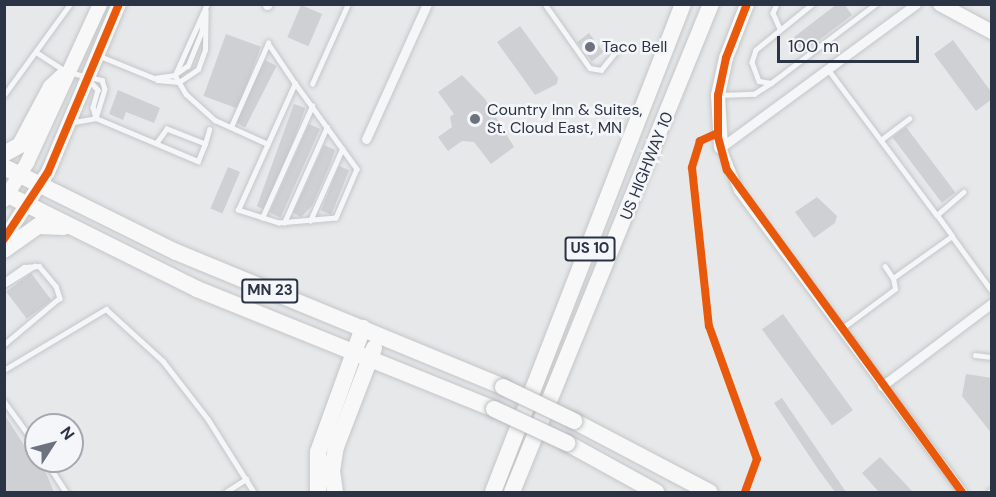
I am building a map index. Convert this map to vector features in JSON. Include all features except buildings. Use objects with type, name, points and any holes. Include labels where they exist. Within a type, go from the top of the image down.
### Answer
[{"type":"highway","name":"US HIGHWAY 10","points":[[493,492],[683,4]]},
{"type":"highway","name":"US HIGHWAY 10","points":[[512,492],[711,4]]},
{"type":"highway","points":[[4,154],[20,145],[51,87],[64,73]]},
{"type":"highway","name":"MN 23","points":[[4,166],[176,252],[380,334],[503,387],[574,421],[704,491]]},
{"type":"highway","name":"MN 23","points":[[6,196],[218,298],[494,409],[567,444],[656,492]]},
{"type":"highway","points":[[4,250],[38,226],[56,224],[80,232]]},
{"type":"highway","points":[[335,492],[332,471],[336,447],[362,355],[363,328]]},
{"type":"highway","points":[[318,492],[318,452],[362,355],[380,334]]},
{"type":"highway","points":[[519,492],[541,423]]},
{"type":"highway","points":[[486,492],[516,436]]},
{"type":"street","points":[[6,196],[21,175],[64,73],[100,4]]},
{"type":"street","points":[[4,239],[29,206],[40,185],[67,128],[119,4]]},
{"type":"street","points":[[366,139],[427,4]]},
{"type":"street","points":[[747,4],[726,58],[718,95],[721,147],[738,190],[962,492]]},
{"type":"street","points":[[721,147],[916,4]]},
{"type":"street","points":[[940,4],[992,32]]},
{"type":"street","points":[[882,386],[992,303]]},
{"type":"lane","points":[[4,95],[69,4]]},
{"type":"lane","points":[[312,84],[348,4]]},
{"type":"lane","points":[[545,4],[591,68],[601,70],[615,53]]},
{"type":"lane","points":[[777,4],[773,13],[780,29]]},
{"type":"lane","points":[[771,83],[759,81],[752,62],[762,43],[813,4]]},
{"type":"lane","points":[[718,95],[747,96],[771,83],[876,4]]},
{"type":"lane","points":[[98,55],[154,78],[179,82],[192,76],[205,50],[206,6]]},
{"type":"lane","points":[[175,75],[206,6]]},
{"type":"lane","points":[[231,127],[268,43],[357,169],[336,218],[284,223],[238,210],[296,83]]},
{"type":"lane","points":[[36,51],[64,73],[87,78],[97,77],[105,84],[96,118]]},
{"type":"lane","points":[[828,69],[882,139],[992,291]]},
{"type":"lane","points":[[154,78],[175,75]]},
{"type":"lane","points":[[175,75],[214,120],[268,144]]},
{"type":"lane","points":[[87,78],[98,90],[93,107],[96,118]]},
{"type":"lane","points":[[262,218],[312,106]]},
{"type":"lane","points":[[67,128],[80,117],[96,118],[198,161],[209,130]]},
{"type":"lane","points":[[882,139],[909,119]]},
{"type":"lane","points":[[284,223],[327,127]]},
{"type":"lane","points":[[157,143],[167,129],[204,144]]},
{"type":"lane","points":[[310,220],[342,148]]},
{"type":"lane","points":[[937,215],[963,192]]},
{"type":"lane","points":[[893,278],[952,236]]},
{"type":"lane","points":[[4,283],[24,267],[33,266],[43,269],[60,298],[4,345]]},
{"type":"lane","points":[[840,330],[895,288],[893,278],[885,266]]},
{"type":"lane","points":[[4,370],[106,309],[163,361],[208,419],[254,492]]},
{"type":"lane","points":[[975,355],[992,357]]},
{"type":"lane","points":[[4,401],[24,428]]},
{"type":"lane","points":[[54,473],[66,492]]},
{"type":"lane","points":[[226,492],[246,479]]},
{"type":"cycle path","points":[[4,239],[48,172],[119,4]]},
{"type":"cycle path","points":[[747,4],[726,58],[718,95],[718,137],[727,170],[962,492]]},
{"type":"cycle path","points":[[718,133],[700,141],[692,168],[709,326],[757,459],[745,492]]},
{"type":"place","name":"Taco Bell","points":[[590,47]]},
{"type":"place","name":"Country Inn & Suites, St. Cloud East, MN","points":[[475,119]]}]
